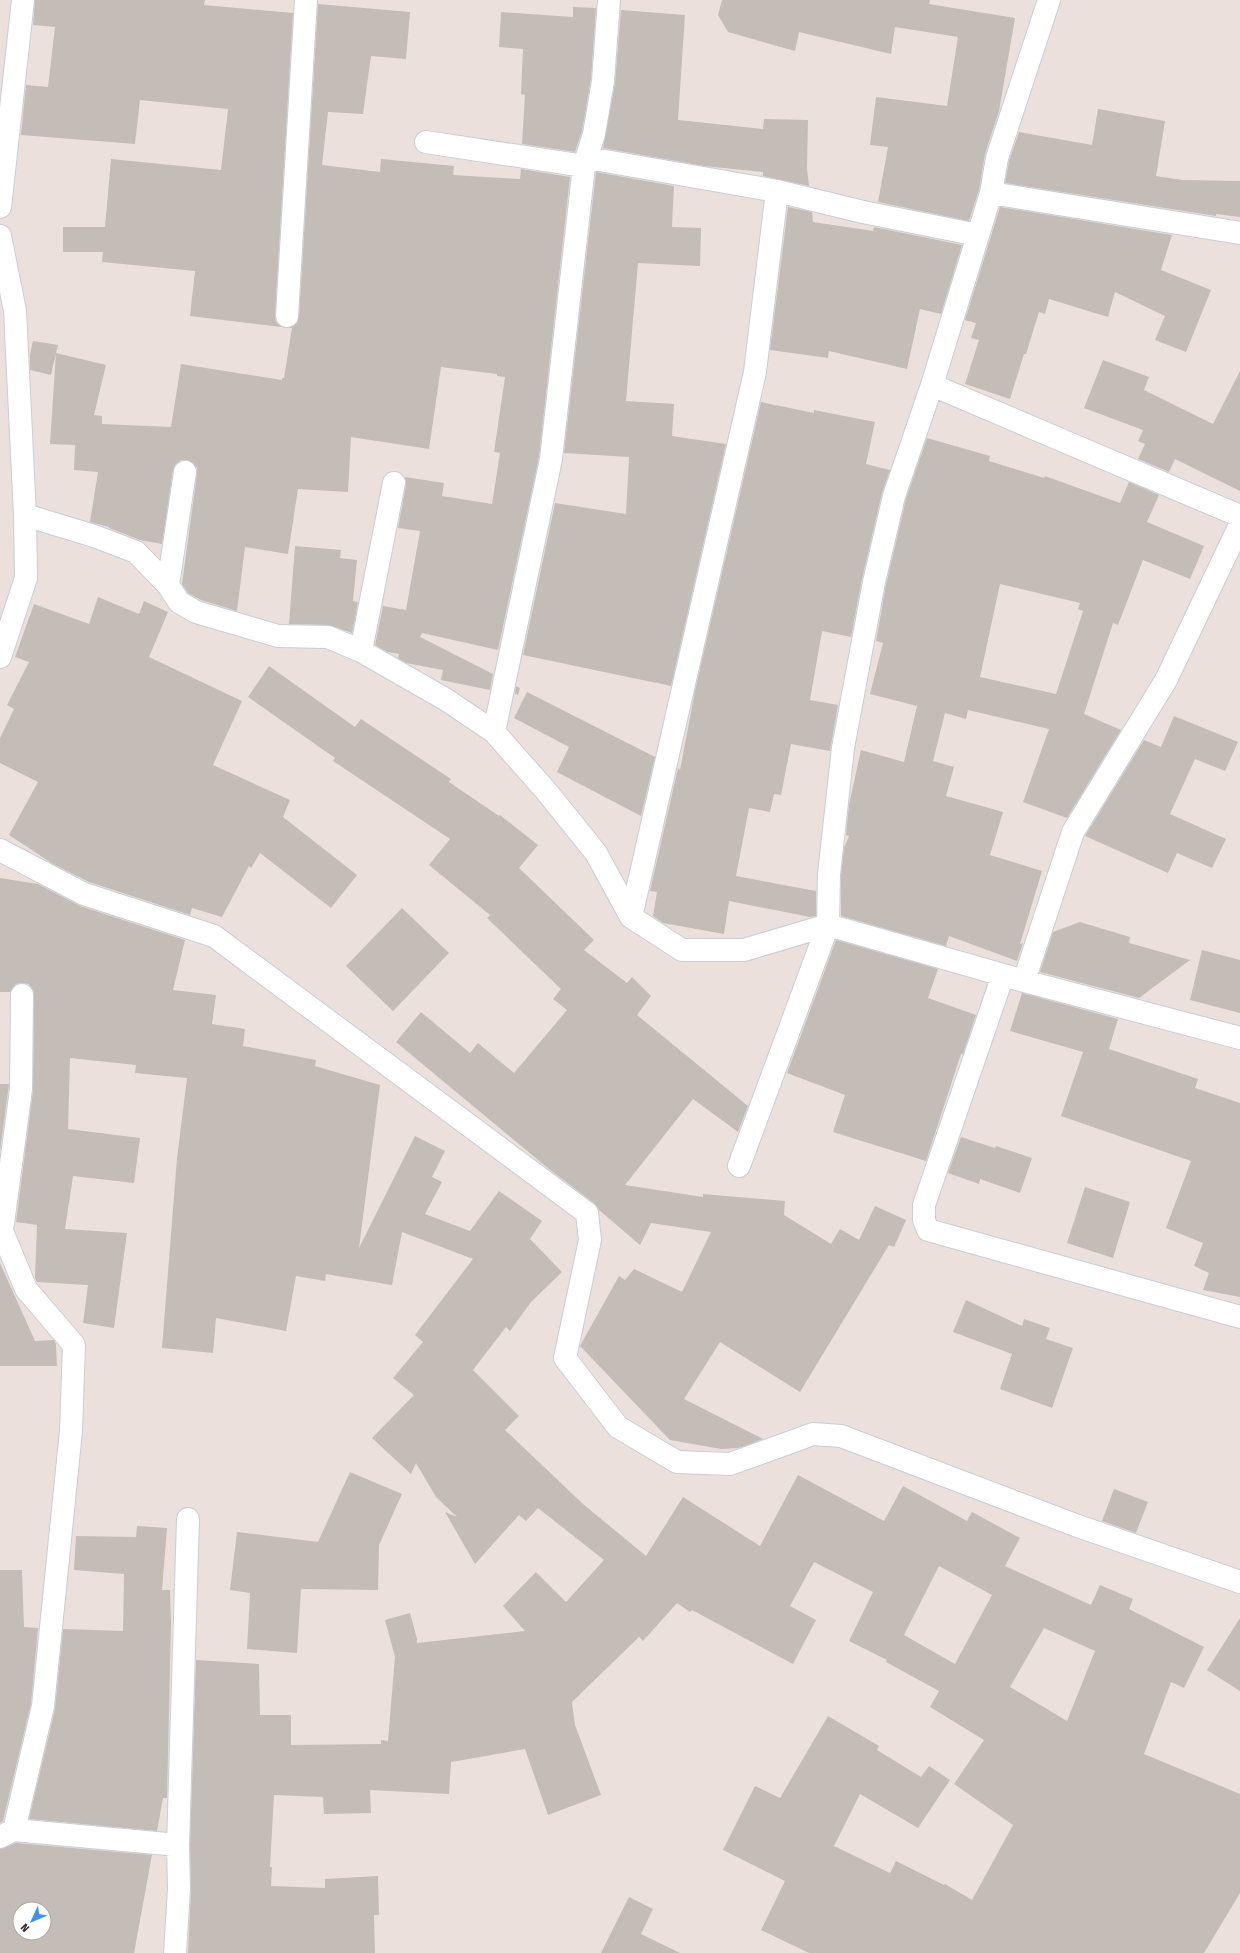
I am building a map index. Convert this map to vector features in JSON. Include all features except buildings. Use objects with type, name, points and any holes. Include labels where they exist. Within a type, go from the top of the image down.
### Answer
[{"type":"street","points":[[0,207],[23,0]]},
{"type":"street","points":[[287,316],[306,0]]},
{"type":"street","points":[[494,732],[551,459],[586,162],[594,134],[603,81],[609,0]]},
{"type":"street","points":[[739,1166],[828,925],[829,874],[843,748],[874,582],[894,496],[932,385],[991,193],[997,158],[1049,0]]},
{"type":"street","points":[[426,142],[586,162],[777,191],[863,212],[978,235]]},
{"type":"street","points":[[631,918],[755,372],[777,191]]},
{"type":"street","points":[[991,193],[1240,233]]},
{"type":"street","points":[[0,236],[15,311],[25,515],[26,578],[0,657]]},
{"type":"street","points":[[932,385],[1240,516]]},
{"type":"street","points":[[168,585],[185,472]]},
{"type":"street","points":[[361,651],[394,483]]},
{"type":"street","points":[[25,515],[94,536],[136,552],[168,585],[179,602],[196,612],[278,636],[328,637],[361,651],[446,700],[494,732],[547,792],[596,853],[631,918],[682,950],[744,950],[828,925],[1024,981],[1240,1038]]},
{"type":"street","points":[[1024,981],[1073,832],[1166,680],[1240,525]]},
{"type":"street","points":[[0,850],[84,894],[214,936],[587,1213],[590,1240],[565,1358],[618,1427],[677,1462],[730,1464],[813,1434],[841,1436],[1075,1525],[1240,1582]]},
{"type":"street","points":[[1004,975],[924,1205],[924,1220],[928,1230],[1240,1317]]},
{"type":"street","points":[[22,995],[21,1089],[2,1231],[26,1289],[74,1345],[71,1432],[42,1706],[7,1834],[178,1845]]},
{"type":"street","points":[[175,1953],[179,1889],[178,1845],[188,1518]]}]
